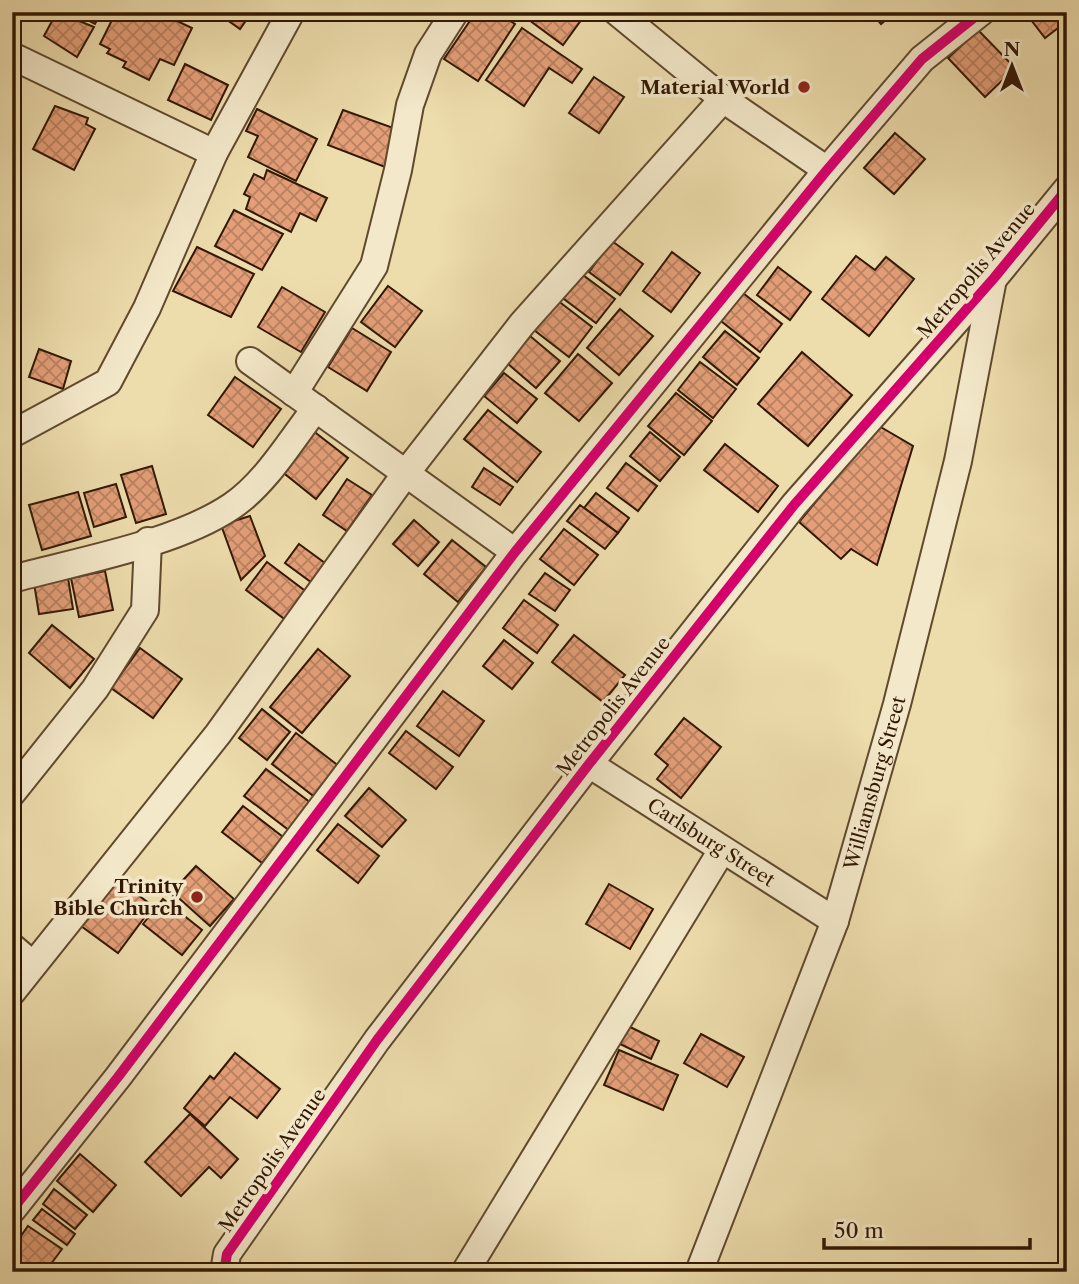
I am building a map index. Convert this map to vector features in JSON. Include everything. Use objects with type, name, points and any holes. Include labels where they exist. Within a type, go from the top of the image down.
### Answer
[{"type":"street","points":[[12,434],[108,382],[147,308],[214,153],[291,12]]},
{"type":"street","points":[[294,393],[374,266],[398,170],[410,105],[428,54],[455,12]]},
{"type":"street","points":[[617,12],[723,99],[827,170]]},
{"type":"street","points":[[12,1210],[118,1077],[515,552],[827,170],[922,59],[981,12]]},
{"type":"street","points":[[12,56],[214,153]]},
{"type":"street","points":[[12,992],[218,734],[405,473],[522,324],[723,99]]},
{"type":"street","name":"Metropolis Avenue","points":[[224,1272],[227,1254],[377,1040],[589,764],[794,505],[994,278],[1067,189]]},
{"type":"street","name":"Williamsburg Street","points":[[699,1272],[835,921],[897,704],[958,461],[994,278]]},
{"type":"street","points":[[250,361],[515,552]]},
{"type":"street","points":[[12,579],[199,524],[233,505],[262,477],[316,408]]},
{"type":"street","points":[[12,793],[95,689],[145,610],[148,541]]},
{"type":"street","name":"Carlsburg Street","points":[[589,764],[835,921]]},
{"type":"street","points":[[465,1272],[722,850]]},
{"type":"street","points":[[12,947],[33,965]]},
{"type":"building","points":[[57,12],[94,27],[77,57],[44,36]]},
{"type":"building","points":[[72,12],[101,12],[95,24]]},
{"type":"building","points":[[116,12],[158,12],[192,28],[174,65],[160,59],[149,80],[123,67],[126,62],[107,53],[110,49],[100,44]]},
{"type":"building","points":[[216,12],[252,12],[240,29]]},
{"type":"building","points":[[476,12],[497,12],[515,24],[478,81],[444,59]]},
{"type":"building","points":[[529,12],[587,12],[563,45],[525,17]]},
{"type":"building","points":[[871,12],[895,12],[881,24]]},
{"type":"building","points":[[1025,12],[1067,12],[1067,21],[1045,38]]},
{"type":"building","points":[[522,28],[582,69],[572,83],[549,68],[524,106],[486,80]]},
{"type":"building","points":[[978,30],[1015,68],[985,97],[948,58]]},
{"type":"building","points":[[185,64],[228,85],[211,120],[168,100]]},
{"type":"building","points":[[594,77],[624,97],[599,133],[569,113]]},
{"type":"building","points":[[55,106],[88,118],[86,124],[95,129],[74,170],[33,149]]},
{"type":"building","points":[[257,109],[317,139],[296,181],[248,157],[258,136],[246,131]]},
{"type":"building","points":[[343,110],[399,130],[385,167],[328,145]]},
{"type":"building","points":[[895,133],[925,159],[894,194],[864,168]]},
{"type":"building","points":[[267,170],[327,198],[316,221],[300,213],[291,232],[246,209],[250,197],[244,194],[254,174],[264,179]]},
{"type":"building","points":[[234,210],[283,234],[262,270],[215,246]]},
{"type":"building","points":[[612,241],[643,264],[620,295],[589,272]]},
{"type":"building","points":[[197,247],[254,274],[231,317],[173,291]]},
{"type":"building","points":[[672,252],[700,273],[671,312],[643,291]]},
{"type":"building","points":[[856,256],[875,270],[886,257],[914,279],[869,336],[822,299]]},
{"type":"building","points":[[778,267],[811,292],[790,320],[757,295]]},
{"type":"building","points":[[579,272],[615,299],[596,323],[560,296]]},
{"type":"building","points":[[388,286],[422,311],[395,347],[361,322]]},
{"type":"building","points":[[282,287],[325,312],[301,352],[258,327]]},
{"type":"building","points":[[743,293],[782,324],[760,352],[721,321]]},
{"type":"building","points":[[557,300],[592,327],[569,357],[534,330]]},
{"type":"building","points":[[620,309],[653,336],[619,375],[587,348]]},
{"type":"building","points":[[352,328],[391,352],[367,391],[328,367]]},
{"type":"building","points":[[725,331],[759,358],[737,385],[703,357]]},
{"type":"building","points":[[530,336],[560,361],[536,388],[507,363]]},
{"type":"building","points":[[39,349],[71,361],[63,389],[29,377]]},
{"type":"building","points":[[802,352],[852,395],[808,446],[758,404]]},
{"type":"building","points":[[578,354],[612,383],[579,421],[545,393]]},
{"type":"building","points":[[700,362],[736,389],[713,418],[678,390]]},
{"type":"building","points":[[504,373],[537,399],[517,423],[484,396]]},
{"type":"building","points":[[235,377],[281,409],[253,447],[208,415]]},
{"type":"building","points":[[676,393],[712,421],[684,455],[648,426]]},
{"type":"building","points":[[488,410],[541,452],[517,482],[464,439]]},
{"type":"building","points":[[879,426],[913,446],[877,565],[851,549],[841,559],[799,522]]},
{"type":"building","points":[[312,430],[348,458],[316,499],[280,470]]},
{"type":"building","points":[[650,432],[680,457],[660,481],[630,456]]},
{"type":"building","points":[[725,444],[778,486],[758,512],[704,470]]},
{"type":"building","points":[[626,463],[657,486],[638,511],[607,488]]},
{"type":"building","points":[[152,466],[166,514],[136,523],[121,475]]},
{"type":"building","points":[[484,468],[513,487],[500,505],[472,487]]},
{"type":"building","points":[[347,479],[372,495],[347,531],[323,515]]},
{"type":"building","points":[[116,484],[126,517],[94,527],[84,493]]},
{"type":"building","points":[[78,492],[91,536],[42,550],[29,505]]},
{"type":"building","points":[[596,493],[629,518],[618,533],[584,508]]},
{"type":"building","points":[[580,505],[618,533],[605,549],[567,521]]},
{"type":"building","points":[[250,516],[265,556],[241,580],[221,525]]},
{"type":"building","points":[[414,520],[439,542],[418,566],[393,544]]},
{"type":"building","points":[[564,529],[598,555],[574,585],[540,559]]},
{"type":"building","points":[[452,540],[486,567],[458,602],[424,574]]},
{"type":"building","points":[[299,544],[329,566],[315,585],[285,563]]},
{"type":"building","points":[[267,562],[308,593],[287,621],[246,590]]},
{"type":"building","points":[[105,571],[113,610],[79,617],[71,578]]},
{"type":"building","points":[[545,573],[570,590],[555,611],[529,594]]},
{"type":"building","points":[[68,578],[73,609],[39,614],[34,583]]},
{"type":"building","points":[[524,600],[558,625],[537,653],[503,628]]},
{"type":"building","points":[[52,625],[94,659],[70,688],[29,653]]},
{"type":"building","points":[[574,635],[625,675],[603,702],[552,662]]},
{"type":"building","points":[[504,640],[533,663],[512,689],[483,666]]},
{"type":"building","points":[[140,648],[182,679],[153,718],[111,688]]},
{"type":"building","points":[[318,649],[350,676],[302,733],[270,707]]},
{"type":"building","points":[[443,691],[484,721],[459,756],[417,726]]},
{"type":"building","points":[[262,709],[290,732],[267,760],[239,738]]},
{"type":"building","points":[[684,718],[721,747],[681,798],[657,779],[668,765],[655,754]]},
{"type":"building","points":[[406,731],[453,767],[436,789],[389,753]]},
{"type":"building","points":[[296,733],[340,767],[316,798],[272,764]]},
{"type":"building","points":[[266,769],[311,803],[290,831],[244,796]]},
{"type":"building","points":[[369,788],[406,820],[382,847],[345,816]]},
{"type":"building","points":[[243,806],[283,837],[262,863],[222,832]]},
{"type":"building","points":[[338,824],[379,856],[358,883],[317,850]]},
{"type":"building","points":[[196,866],[234,899],[210,926],[172,892]]},
{"type":"building","points":[[116,879],[153,906],[118,953],[81,926]]},
{"type":"building","points":[[609,884],[653,909],[630,949],[586,924]]},
{"type":"building","points":[[163,899],[202,930],[182,955],[143,924]]},
{"type":"building","points":[[628,1026],[659,1041],[651,1059],[620,1044]]},
{"type":"building","points":[[701,1034],[744,1057],[727,1087],[684,1063]]},
{"type":"building","points":[[619,1050],[678,1075],[663,1110],[604,1085]]},
{"type":"building","points":[[235,1053],[280,1089],[257,1118],[230,1097],[205,1126],[184,1108],[210,1076],[214,1079]]},
{"type":"building","points":[[190,1114],[238,1159],[221,1178],[209,1167],[181,1196],[145,1162]]},
{"type":"building","points":[[80,1154],[116,1185],[93,1212],[57,1181]]},
{"type":"building","points":[[54,1189],[87,1215],[75,1229],[43,1204]]},
{"type":"building","points":[[42,1209],[75,1234],[67,1245],[33,1220]]},
{"type":"building","points":[[28,1226],[62,1249],[45,1272],[22,1272],[12,1265],[12,1249]]},
{"type":"cycle path","points":[[12,1210],[118,1077],[515,552],[827,170],[922,59],[981,12]]},
{"type":"cycle path","points":[[224,1272],[227,1254],[377,1040],[589,764],[794,505],[994,278],[1067,189]]},
{"type":"place","name":"Material World","points":[[804,87]]},
{"type":"place","name":"Trinity Bible Church","points":[[197,897]]}]
